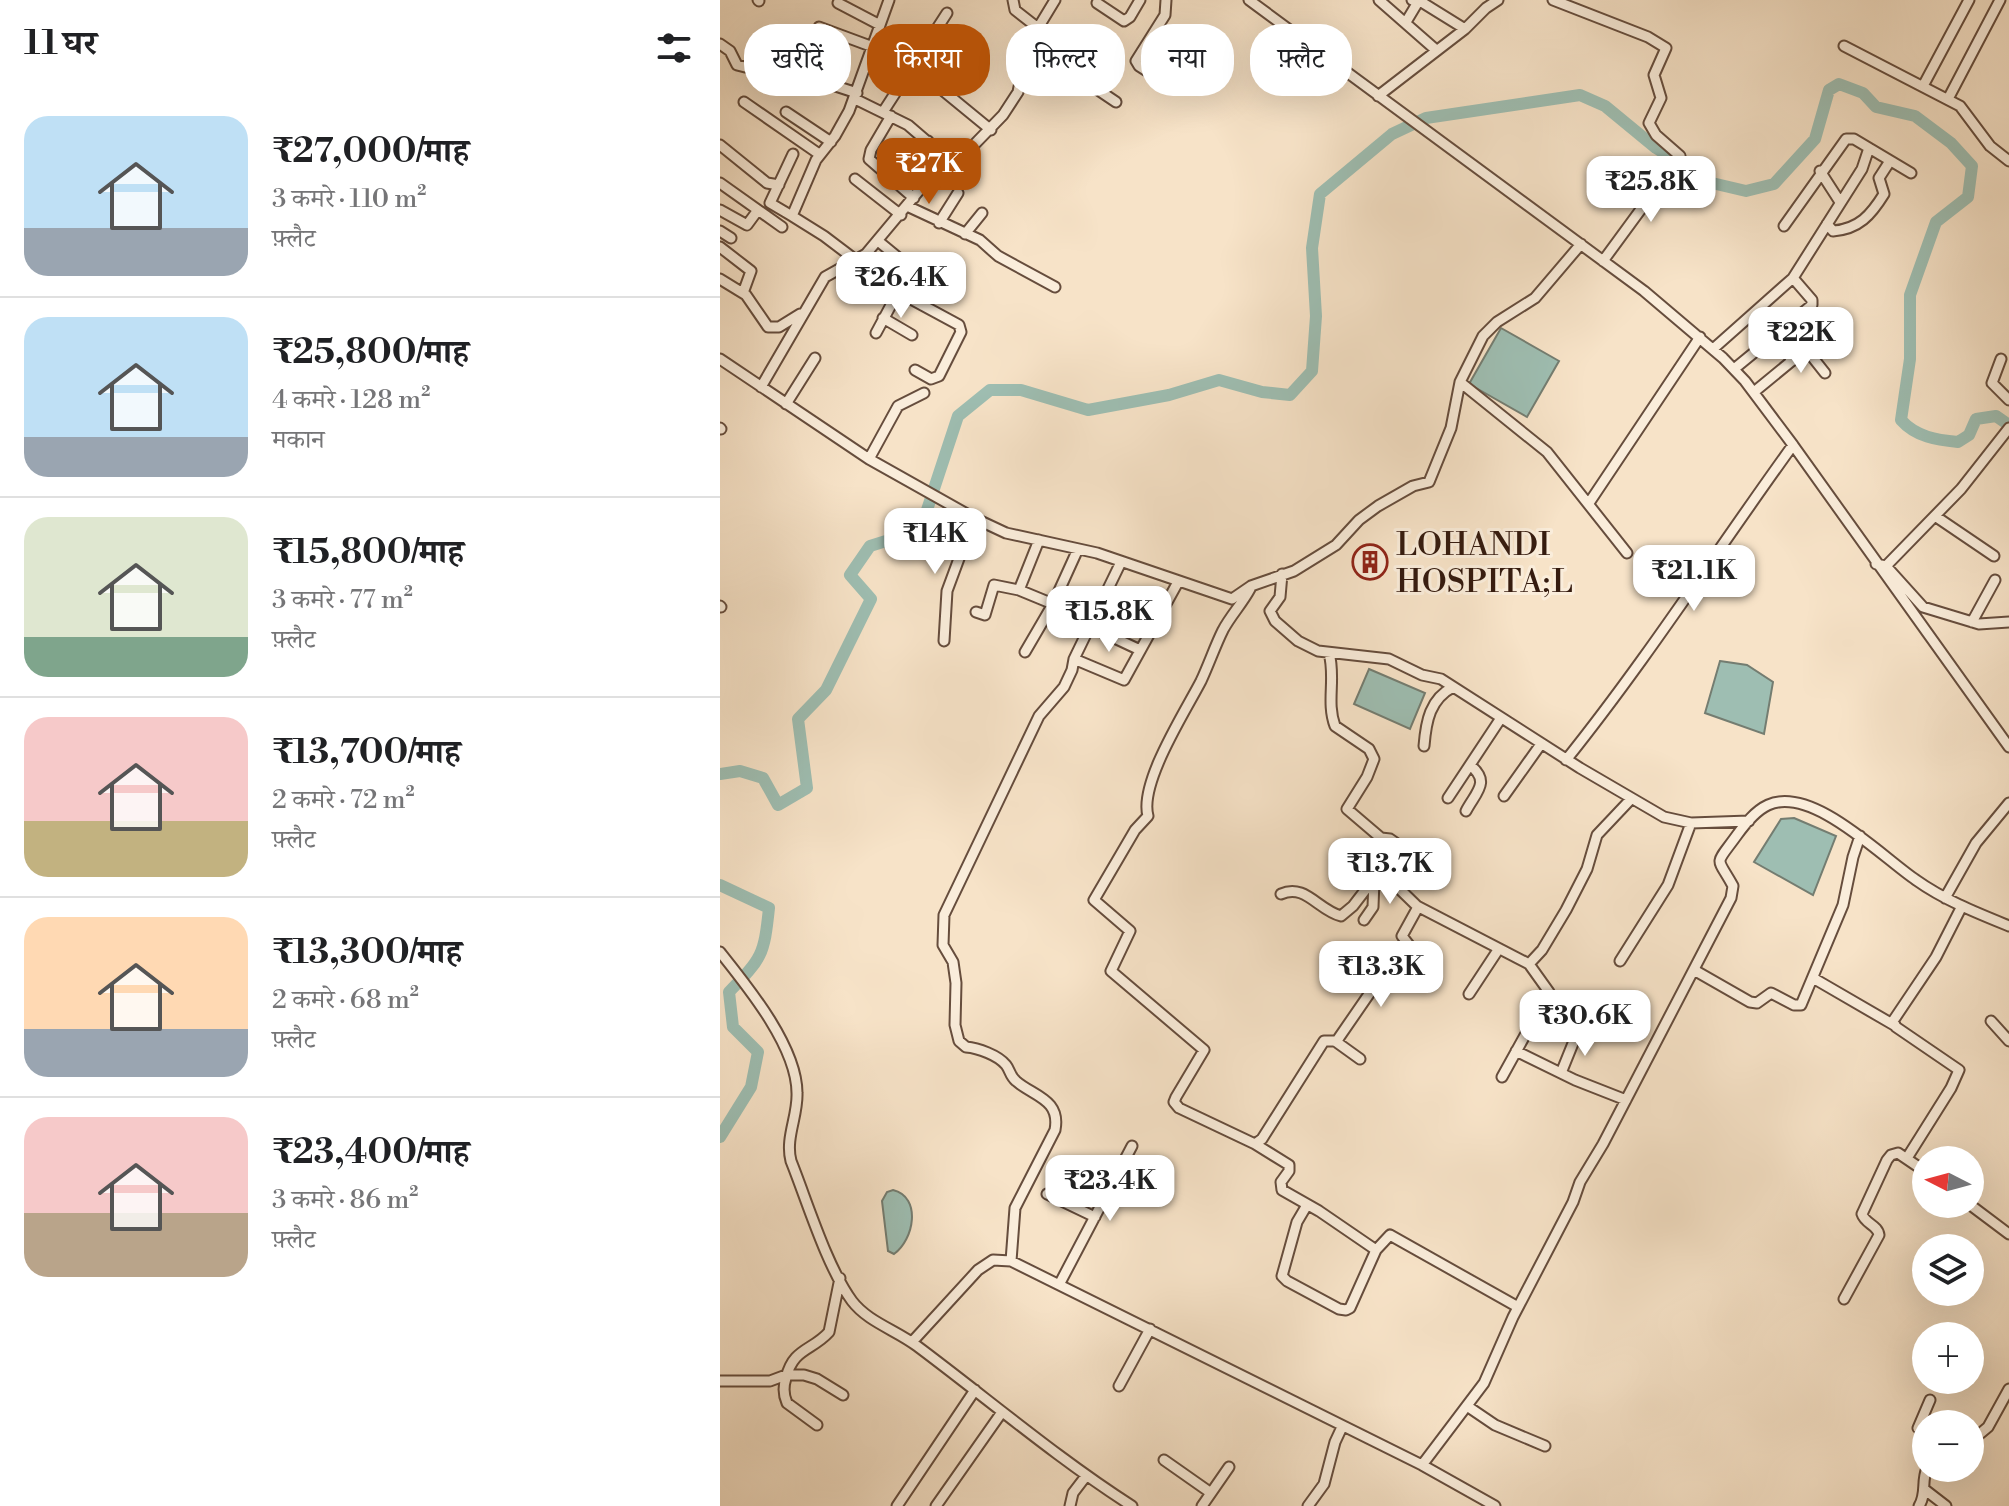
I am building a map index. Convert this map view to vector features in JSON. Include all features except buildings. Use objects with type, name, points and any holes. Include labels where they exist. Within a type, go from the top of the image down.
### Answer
[{"type":"street","points":[[880,24],[889,0]]},
{"type":"street","points":[[1013,0],[1015,10],[1033,24]]},
{"type":"street","points":[[1040,24],[1055,0]]},
{"type":"street","points":[[1097,3],[1124,21],[1140,0]]},
{"type":"street","points":[[1159,24],[1165,15],[1166,0]]},
{"type":"street","points":[[1379,0],[1436,50]]},
{"type":"street","points":[[1378,96],[1498,0]]},
{"type":"street","points":[[1553,0],[1648,37],[1666,48],[1654,75],[1661,98],[1649,123],[1656,135],[1680,154],[1603,261]]},
{"type":"street","points":[[1923,86],[1969,0]]},
{"type":"street","points":[[1948,99],[2000,0]]},
{"type":"street","points":[[1406,22],[1415,1],[1465,29]]},
{"type":"street","points":[[1255,2],[1581,244],[1700,337],[1734,369],[1881,565],[2009,747]]},
{"type":"street","points":[[838,4],[878,24]]},
{"type":"street","points":[[940,24],[947,13]]},
{"type":"street","points":[[720,44],[730,51],[737,65],[777,67],[856,96],[908,125],[951,162]]},
{"type":"street","points":[[1844,46],[1963,109],[1990,146],[2009,161]]},
{"type":"street","points":[[792,216],[819,154],[831,142],[856,96],[867,64]]},
{"type":"street","points":[[897,96],[869,159],[897,184],[907,206]]},
{"type":"street","points":[[950,96],[991,130]]},
{"type":"street","points":[[761,387],[825,277],[866,254],[932,175],[969,150],[991,130],[1015,96]]},
{"type":"street","points":[[1107,96],[1116,102]]},
{"type":"street","points":[[744,102],[819,154]]},
{"type":"street","points":[[786,112],[831,142]]},
{"type":"street","points":[[1784,226],[1820,171],[1846,139],[1854,139],[1911,173]]},
{"type":"street","points":[[897,184],[928,141]]},
{"type":"street","points":[[720,145],[767,183],[779,185]]},
{"type":"street","points":[[1713,349],[1793,278],[1862,169],[1869,148]]},
{"type":"street","points":[[720,210],[747,225],[770,203],[793,154]]},
{"type":"street","points":[[1827,224],[1835,231],[1858,224],[1870,216],[1884,194],[1879,178],[1890,161]]},
{"type":"street","points":[[1820,171],[1840,202]]},
{"type":"street","points":[[855,179],[939,223],[980,240],[998,256],[1055,287]]},
{"type":"street","points":[[720,183],[782,227]]},
{"type":"street","points":[[939,223],[958,193]]},
{"type":"street","points":[[770,203],[898,292],[957,323],[961,328],[936,379],[915,370]]},
{"type":"street","points":[[965,234],[982,213]]},
{"type":"street","points":[[720,231],[731,238]]},
{"type":"street","points":[[878,241],[912,269]]},
{"type":"street","points":[[721,360],[869,459],[974,518],[1006,533],[1078,549],[1228,599],[1235,598],[1251,586],[1294,571],[1336,545],[1359,520],[1378,506],[1413,486],[1429,482],[1451,428],[1460,382],[1483,336],[1497,322],[1535,298],[1581,244]]},
{"type":"street","points":[[720,247],[751,271],[743,293]]},
{"type":"street","points":[[1734,369],[1812,304],[1793,278]]},
{"type":"street","points":[[720,279],[743,293],[768,327],[779,327],[803,312]]},
{"type":"street","points":[[876,333],[898,292]]},
{"type":"street","points":[[883,318],[912,335]]},
{"type":"street","points":[[1754,392],[1827,332]]},
{"type":"street","points":[[1777,334],[1792,361]]},
{"type":"street","points":[[1589,503],[1700,337]]},
{"type":"street","points":[[1806,349],[1825,373]]},
{"type":"street","points":[[786,404],[815,358]]},
{"type":"street","points":[[2001,359],[1991,382],[2009,400]]},
{"type":"street","points":[[1460,382],[1542,446],[1627,553]]},
{"type":"street","points":[[869,459],[898,406],[924,393]]},
{"type":"street","points":[[1881,565],[1961,489],[2009,429]]},
{"type":"street","points":[[1566,760],[1630,678],[1793,445]]},
{"type":"street","points":[[1935,516],[1994,556]]},
{"type":"street","points":[[944,641],[947,591],[974,518]]},
{"type":"street","points":[[1019,590],[1039,540]]},
{"type":"street","points":[[1025,652],[1053,604],[1078,549]]},
{"type":"street","points":[[1011,1261],[1015,1208],[1055,1130],[1056,1117],[1046,1099],[1016,1081],[1000,1060],[966,1047],[959,1041],[955,1025],[957,995],[953,962],[943,945],[944,915],[1039,716],[1064,687],[1074,659],[1121,562]]},
{"type":"street","points":[[1881,565],[1919,605],[1972,622],[1989,625],[2009,622]]},
{"type":"street","points":[[1282,574],[1280,597],[1270,611],[1275,621],[1298,641],[1329,653],[1389,659],[1422,675],[1441,679],[1566,760],[1664,817],[1691,823],[1749,821]]},
{"type":"street","points":[[1972,622],[1995,580]]},
{"type":"street","points":[[1074,659],[1124,680],[1178,582]]},
{"type":"street","points":[[976,612],[985,615],[994,585],[1019,590],[1053,604]]},
{"type":"street","points":[[1251,586],[1241,607],[1223,631],[1161,757],[1148,791],[1148,816],[1135,830],[1094,900],[1130,928],[1111,971],[1204,1050],[1176,1097],[1176,1105],[1255,1144],[1289,1165],[1280,1188],[1376,1250]]},
{"type":"street","points":[[1106,595],[1158,619]]},
{"type":"street","points":[[1091,627],[1140,650]]},
{"type":"street","points":[[1329,653],[1333,668],[1331,709],[1335,726],[1369,749],[1374,759],[1347,809],[1381,838],[1399,846],[1436,871]]},
{"type":"street","points":[[1424,746],[1433,705],[1441,694],[1453,687]]},
{"type":"street","points":[[1448,798],[1501,718]]},
{"type":"street","points":[[1504,796],[1541,744]]},
{"type":"street","points":[[1466,811],[1482,781],[1481,775],[1470,765]]},
{"type":"street","points":[[1529,964],[1542,950],[1566,910],[1589,864],[1594,840],[1631,799]]},
{"type":"street","points":[[1945,898],[1976,843],[2009,803]]},
{"type":"street","points":[[1422,1465],[1491,1371],[1518,1307],[1573,1202],[1580,1182],[1603,1144],[1733,892],[1730,881],[1720,869],[1720,859],[1749,821],[1770,804],[1795,804],[1831,818],[1945,898],[2009,926]]},
{"type":"street","points":[[1620,961],[1668,885],[1691,823]]},
{"type":"street","points":[[1694,970],[1755,1003],[1771,993],[1799,1006],[1843,905],[1860,836]]},
{"type":"street","points":[[1281,894],[1290,890],[1301,892],[1329,912],[1341,916],[1374,880],[1399,846]]},
{"type":"street","points":[[1381,871],[1417,906],[1529,964],[1549,992],[1502,1077]]},
{"type":"street","points":[[1364,920],[1373,907],[1374,880]]},
{"type":"street","points":[[1413,950],[1402,936],[1417,912],[1417,906]]},
{"type":"street","points":[[1894,1025],[1894,1018],[1936,957],[1962,906]]},
{"type":"street","points":[[1469,994],[1498,950]]},
{"type":"street","points":[[720,952],[754,997],[778,1036],[795,1074],[797,1098],[789,1153],[840,1278],[854,1303],[863,1312],[912,1342],[1086,1476],[1132,1506]]},
{"type":"street","points":[[1336,1042],[1378,981],[1376,976],[1382,968],[1380,962],[1383,956]]},
{"type":"street","points":[[1813,978],[1894,1025],[1959,1070],[1907,1158]]},
{"type":"street","points":[[1991,1021],[2009,1041]]},
{"type":"street","points":[[1561,1073],[1578,1031]]},
{"type":"street","points":[[1255,1144],[1262,1139],[1324,1041],[1332,1039],[1360,1059]]},
{"type":"street","points":[[1516,1051],[1626,1100]]},
{"type":"street","points":[[1060,1283],[1132,1146]]},
{"type":"street","points":[[1844,1299],[1879,1235],[1878,1229],[1863,1217],[1867,1201],[1891,1155],[1898,1153],[1912,1162]]},
{"type":"street","points":[[1047,1194],[1095,1217]]},
{"type":"street","points":[[1307,1205],[1297,1222],[1282,1276],[1339,1309],[1346,1310],[1353,1303],[1376,1250],[1387,1236],[1395,1236],[1518,1307]]},
{"type":"street","points":[[1984,1215],[2009,1234]]},
{"type":"street","points":[[912,1342],[978,1270],[993,1260],[1011,1261],[1422,1465],[1495,1506]]},
{"type":"street","points":[[817,1425],[787,1403],[783,1393],[786,1375],[797,1355],[829,1332],[840,1278]]},
{"type":"street","points":[[1119,1386],[1150,1329]]},
{"type":"street","points":[[720,1381],[770,1381],[786,1375],[811,1376],[843,1395]]},
{"type":"street","points":[[1984,1430],[2009,1389]]},
{"type":"street","points":[[897,1506],[975,1390]]},
{"type":"street","points":[[1926,1410],[1930,1400]]},
{"type":"street","points":[[1467,1406],[1495,1425],[1545,1446]]},
{"type":"street","points":[[936,1506],[1002,1412]]},
{"type":"street","points":[[1308,1506],[1324,1484],[1342,1427]]},
{"type":"street","points":[[1164,1460],[1211,1493]]},
{"type":"street","points":[[1202,1506],[1229,1467]]},
{"type":"street","points":[[1070,1506],[1073,1493],[1086,1476]]},
{"type":"street","points":[[1919,1506],[1924,1496],[1922,1482]]},
{"type":"street","points":[[1924,1489],[1946,1506]]},
{"type":"shaded area","points":[[1501,328],[1559,361],[1527,417],[1469,384]]},
{"type":"shaded area","points":[[1720,661],[1747,665],[1773,682],[1764,734],[1705,713]]},
{"type":"shaded area","points":[[1369,669],[1425,693],[1410,729],[1354,704]]},
{"type":"shaded area","points":[[1794,818],[1836,836],[1813,895],[1754,862],[1781,819]]},
{"type":"shaded area","points":[[893,1190],[908,1201],[912,1219],[906,1239],[894,1254],[888,1251],[882,1201],[887,1192]]},
{"type":"waterway","points":[[720,774],[740,771],[763,778],[778,805],[807,788],[798,719],[826,690],[871,599],[850,575],[870,546],[902,536],[926,513],[958,416],[990,390],[1021,390],[1088,410],[1169,395],[1219,380],[1262,392],[1290,395],[1312,371],[1316,316],[1312,248],[1320,194],[1392,134],[1426,118],[1580,95],[1605,106],[1656,148],[1712,183],[1746,191],[1774,184],[1815,139],[1829,90],[1839,84],[1863,93],[1876,107],[1915,116],[1951,143],[1972,166],[1968,197],[1936,222],[1910,295],[1910,359],[1901,420],[1920,434],[1958,442],[1969,435],[1976,419],[1996,416],[2009,425]]},
{"type":"waterway","points":[[720,885],[769,908],[760,955],[729,992],[733,1027],[758,1052],[751,1087],[720,1137]]},
{"type":"place","name":"LOHANDI HOSPITA;L","points":[[1370,562]]}]
